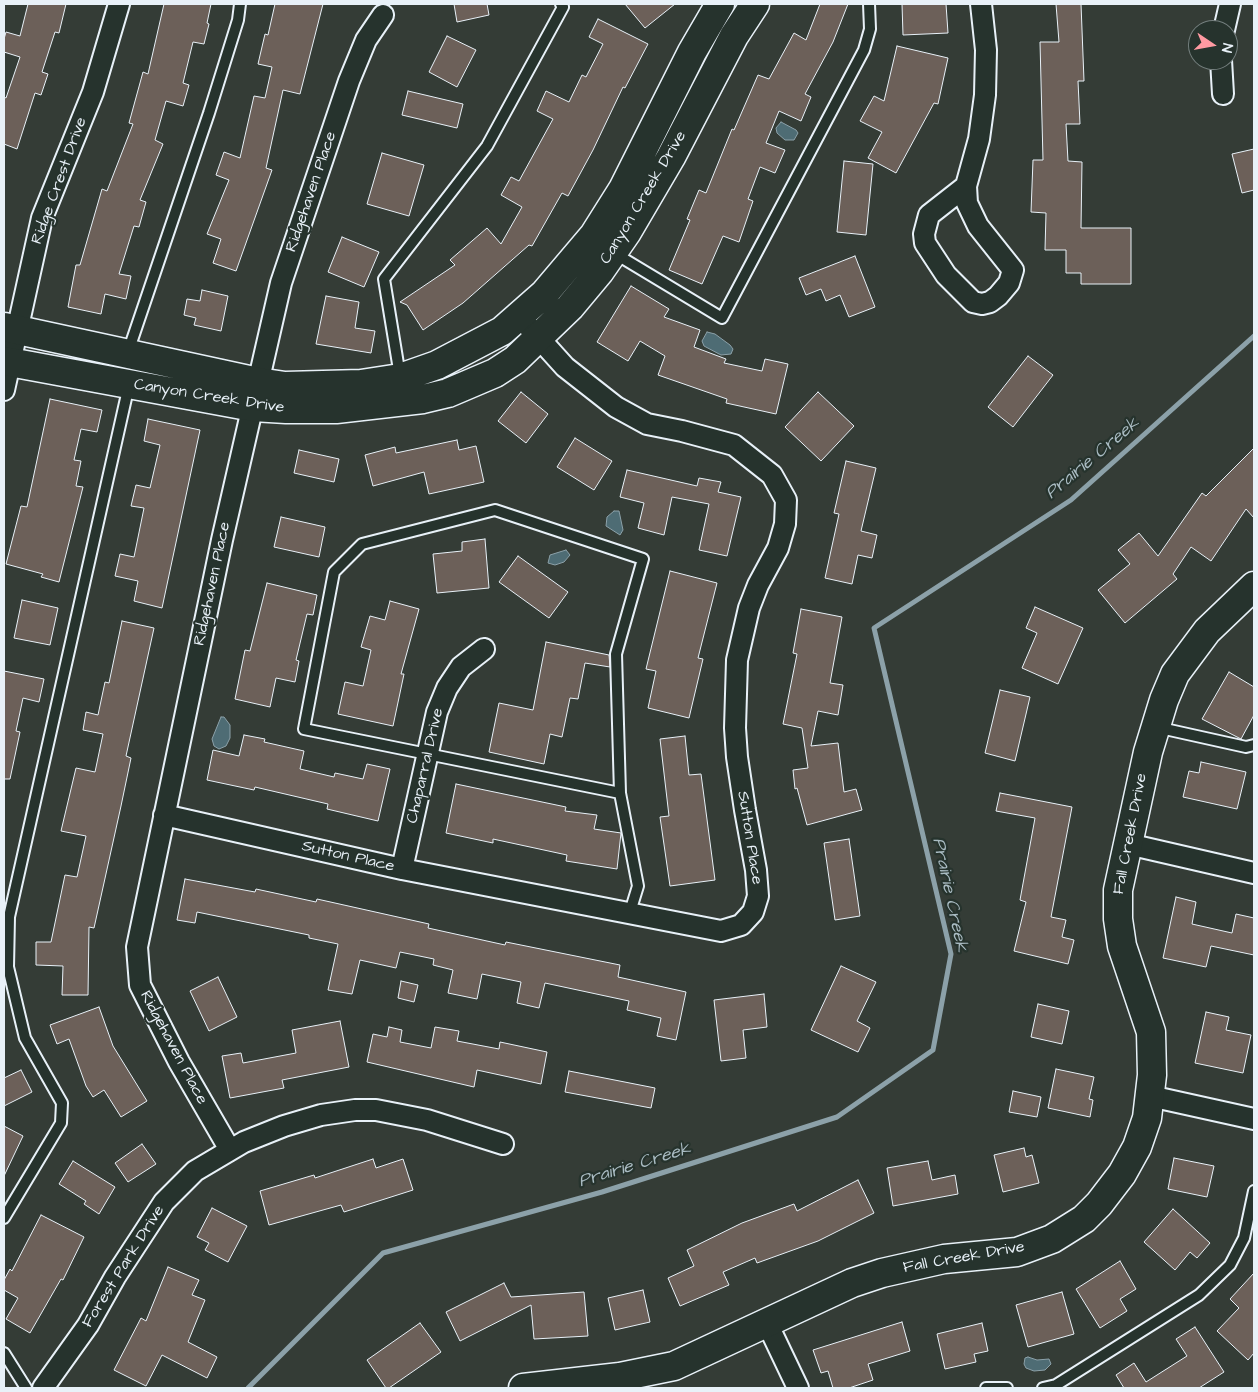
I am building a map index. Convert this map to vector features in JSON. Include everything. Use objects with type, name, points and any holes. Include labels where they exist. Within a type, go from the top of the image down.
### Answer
[{"type":"street","name":"Ridge Crest Drive","points":[[4,390],[10,328],[42,218],[93,92],[119,4]]},
{"type":"street","name":"Canyon Creek Drive","points":[[10,328],[127,354],[256,395],[286,410],[336,409],[378,405],[448,393],[495,373],[516,360],[570,307],[604,244],[623,189],[692,52],[720,4]]},
{"type":"street","name":"Canyon Creek Drive","points":[[7,362],[129,384],[256,395],[400,378],[445,361],[502,331],[604,244],[672,157],[722,58],[755,4]]},
{"type":"street","points":[[966,186],[929,215],[924,234],[926,243],[955,286],[973,302],[982,304],[990,302],[998,296],[1009,283],[1013,270],[978,226],[967,203],[966,186],[979,139],[985,96],[986,50],[980,4]]},
{"type":"street","points":[[1226,20],[1230,4]]},
{"type":"street","name":"Ridgehaven Place","points":[[230,1150],[179,1062],[140,985],[137,947],[164,815],[281,283],[349,81],[366,40],[383,15]]},
{"type":"street","points":[[1222,70],[1223,94]]},
{"type":"street","name":"Sutton Place","points":[[164,815],[402,869],[721,931],[741,925],[753,912],[758,896],[756,870],[744,810],[737,757],[735,728],[736,660],[749,608],[758,585],[778,548],[785,524],[786,500],[772,475],[734,445],[647,424],[616,407],[564,367],[519,316]]},
{"type":"street","name":"Fall Creek Drive","points":[[523,1388],[620,1378],[674,1366],[823,1295],[882,1273],[944,1259],[1017,1252],[1052,1239],[1084,1219],[1100,1204],[1122,1174],[1139,1140],[1147,1118],[1150,1096],[1152,1075],[1151,1032],[1122,946],[1118,919],[1118,890],[1155,726],[1175,674],[1190,651],[1207,631],[1254,586]]},
{"type":"street","name":"Chaparral Drive","points":[[402,869],[436,712],[447,688],[461,667],[484,649]]},
{"type":"street","points":[[1128,844],[1254,873]]},
{"type":"street","points":[[1150,1096],[1254,1119]]},
{"type":"street","name":"Forest Park Drive","points":[[43,1388],[88,1325],[114,1277],[164,1202],[195,1171],[230,1150],[284,1126],[321,1115],[355,1110],[376,1110],[427,1120],[503,1144]]},
{"type":"street","points":[[767,1323],[798,1388]]},
{"type":"lane","points":[[127,354],[209,113],[238,20],[240,4]]},
{"type":"lane","points":[[400,378],[384,279],[487,146],[563,7],[561,4]]},
{"type":"lane","points":[[604,244],[722,318],[864,50],[870,29],[869,4]]},
{"type":"lane","points":[[4,1218],[61,1123],[62,1103],[25,1038],[8,967],[7,916],[129,384]]},
{"type":"lane","points":[[620,793],[304,729],[334,572],[362,544],[495,510],[643,559],[616,654],[620,793],[638,886],[630,912]]},
{"type":"lane","points":[[1155,726],[1246,747],[1254,745]]},
{"type":"lane","points":[[1043,1388],[1056,1384],[1199,1295],[1230,1265],[1241,1245],[1254,1191]]},
{"type":"lane","points":[[4,1353],[26,1388]]},
{"type":"lane","points":[[986,1388],[1007,1388]]},
{"type":"water","points":[[781,122],[796,130],[798,133],[794,140],[785,140],[777,133],[776,128]]},
{"type":"water","points":[[707,332],[715,334],[730,345],[733,349],[731,354],[721,355],[704,346],[702,341]]},
{"type":"water","points":[[614,511],[619,511],[623,530],[620,535],[606,526],[607,517]]},
{"type":"water","points":[[566,550],[570,555],[564,562],[555,565],[548,563],[550,555]]},
{"type":"water","points":[[221,717],[224,717],[230,725],[230,738],[226,746],[219,749],[214,746],[212,739]]},
{"type":"water","points":[[1025,1358],[1037,1360],[1049,1359],[1051,1364],[1045,1370],[1034,1371],[1026,1368],[1024,1364]]},
{"type":"building","points":[[28,4],[66,4],[59,33],[55,32],[42,72],[48,74],[41,95],[35,93],[17,149],[4,144],[4,97],[6,98],[20,57],[4,52],[4,39],[6,32],[20,36]]},
{"type":"building","points":[[164,4],[211,4],[207,23],[209,24],[204,44],[193,42],[183,83],[189,85],[183,106],[166,101],[155,140],[163,144],[140,200],[146,202],[139,227],[134,226],[119,274],[131,276],[126,299],[105,294],[101,314],[68,307],[76,265],[80,265],[102,189],[107,191],[133,124],[129,123],[143,72],[148,74]]},
{"type":"building","points":[[275,4],[323,4],[300,94],[283,90],[266,168],[272,170],[236,271],[213,263],[221,239],[207,234],[229,180],[216,175],[224,152],[240,158],[254,96],[265,98],[272,67],[258,64],[265,34],[268,35]]},
{"type":"building","points":[[454,4],[487,4],[489,15],[457,22]]},
{"type":"building","points":[[625,4],[675,4],[645,28]]},
{"type":"building","points":[[820,4],[848,4],[833,42],[805,94],[811,97],[801,121],[779,111],[766,143],[785,150],[775,173],[760,167],[748,199],[753,201],[739,242],[723,236],[702,284],[669,270],[690,220],[687,219],[699,190],[706,193],[732,129],[734,130],[758,75],[769,79],[794,33],[806,40]]},
{"type":"building","points":[[902,4],[946,4],[948,33],[903,35]]},
{"type":"building","points":[[1056,4],[1081,4],[1084,81],[1078,81],[1080,124],[1066,124],[1068,161],[1082,162],[1081,228],[1131,228],[1131,284],[1081,284],[1081,273],[1066,273],[1066,250],[1045,250],[1046,213],[1031,212],[1033,160],[1043,160],[1040,42],[1059,42]]},
{"type":"building","points":[[598,19],[648,44],[625,88],[623,87],[593,150],[568,196],[562,193],[532,246],[529,245],[463,303],[423,330],[407,305],[400,302],[455,265],[450,260],[487,228],[501,244],[522,207],[501,195],[511,177],[519,181],[553,119],[537,111],[546,91],[569,102],[582,75],[586,77],[603,44],[589,37]]},
{"type":"building","points":[[447,36],[476,50],[457,87],[429,72]]},
{"type":"building","points":[[897,46],[948,58],[938,104],[934,103],[896,173],[868,158],[882,132],[860,121],[874,96],[884,101]]},
{"type":"building","points":[[408,91],[463,104],[457,128],[402,115]]},
{"type":"building","points":[[1254,149],[1254,190],[1242,193],[1232,154]]},
{"type":"building","points":[[382,153],[424,165],[409,216],[367,204]]},
{"type":"building","points":[[844,161],[873,164],[866,235],[837,232]]},
{"type":"building","points":[[342,237],[379,252],[364,287],[328,272]]},
{"type":"building","points":[[855,256],[875,307],[849,317],[840,295],[826,301],[821,289],[806,295],[799,278]]},
{"type":"building","points":[[631,286],[669,309],[664,317],[700,330],[694,347],[726,359],[724,363],[762,371],[765,359],[788,364],[776,414],[726,403],[727,399],[658,375],[665,356],[640,341],[628,361],[597,342]]},
{"type":"building","points":[[202,290],[228,296],[221,331],[194,325],[196,318],[184,315],[187,299],[200,301]]},
{"type":"building","points":[[326,296],[359,302],[355,328],[375,331],[371,353],[316,344]]},
{"type":"building","points":[[1028,356],[1053,375],[1013,427],[988,407]]},
{"type":"building","points":[[521,392],[548,414],[526,443],[498,421]]},
{"type":"building","points":[[818,392],[854,426],[821,461],[785,427]]},
{"type":"building","points":[[50,399],[102,410],[97,432],[81,429],[74,460],[81,461],[76,486],[83,487],[59,582],[41,577],[43,574],[6,564],[21,506],[27,507]]},
{"type":"building","points":[[148,419],[200,430],[162,608],[134,601],[138,581],[115,576],[120,554],[134,557],[144,508],[131,506],[136,485],[150,488],[160,445],[144,441]]},
{"type":"building","points":[[575,438],[612,461],[594,490],[557,467]]},
{"type":"building","points":[[457,440],[459,450],[476,446],[484,482],[429,494],[424,472],[373,486],[365,455],[395,447],[396,453]]},
{"type":"building","points":[[1254,448],[1254,518],[1246,509],[1211,561],[1191,547],[1173,574],[1177,579],[1125,623],[1098,590],[1130,564],[1118,550],[1139,533],[1158,556],[1202,493],[1206,496]]},
{"type":"building","points":[[299,450],[339,459],[334,482],[294,473]]},
{"type":"building","points":[[846,461],[876,468],[861,531],[877,535],[872,558],[858,555],[852,584],[825,578],[839,514],[834,513]]},
{"type":"building","points":[[627,470],[697,486],[699,478],[721,482],[718,492],[741,497],[727,556],[699,550],[709,504],[672,497],[664,535],[638,528],[644,503],[620,497]]},
{"type":"building","points":[[281,517],[325,527],[319,557],[274,547]]},
{"type":"building","points":[[485,539],[489,588],[437,593],[433,554],[462,551],[462,542]]},
{"type":"building","points":[[518,556],[568,592],[549,618],[499,582]]},
{"type":"building","points":[[670,571],[717,583],[698,658],[703,659],[689,718],[648,708],[656,671],[646,669]]},
{"type":"building","points":[[267,583],[317,595],[313,615],[307,614],[296,660],[299,661],[295,682],[276,678],[270,707],[235,699],[245,650],[250,651]]},
{"type":"building","points":[[22,600],[58,608],[50,645],[14,638]]},
{"type":"building","points":[[390,601],[419,609],[401,674],[404,674],[393,726],[338,714],[345,682],[363,686],[371,650],[361,647],[370,616],[385,620]]},
{"type":"building","points":[[1035,607],[1083,628],[1058,684],[1022,668],[1037,633],[1026,628]]},
{"type":"building","points":[[801,609],[842,617],[830,683],[843,685],[838,715],[818,711],[811,746],[838,743],[844,792],[856,789],[862,810],[807,825],[797,788],[795,789],[793,770],[808,768],[802,728],[783,724],[797,654],[793,653]]},
{"type":"building","points":[[122,621],[154,628],[126,756],[131,758],[121,806],[94,928],[89,927],[88,995],[62,995],[63,966],[36,965],[36,942],[51,942],[65,875],[77,877],[86,836],[61,831],[76,768],[95,772],[103,734],[83,730],[86,712],[98,715],[105,682],[109,683]]},
{"type":"building","points":[[546,642],[609,655],[610,667],[585,663],[578,699],[570,698],[562,737],[550,734],[544,764],[489,752],[499,703],[533,710]]},
{"type":"building","points":[[4,671],[44,679],[39,702],[23,698],[16,731],[20,732],[10,779],[4,779]]},
{"type":"building","points":[[1229,672],[1254,687],[1254,715],[1241,739],[1202,719]]},
{"type":"building","points":[[1000,690],[1030,697],[1015,761],[985,753]]},
{"type":"building","points":[[244,735],[265,739],[264,742],[304,751],[300,769],[334,777],[335,773],[363,779],[367,764],[390,769],[378,821],[327,809],[328,804],[255,787],[254,790],[207,780],[213,750],[239,756]]},
{"type":"building","points":[[685,736],[689,775],[701,774],[715,880],[670,886],[660,817],[669,816],[660,739]]},
{"type":"building","points":[[1201,762],[1246,772],[1237,809],[1183,797],[1189,771],[1199,773]]},
{"type":"building","points":[[456,784],[566,807],[565,811],[597,815],[594,829],[621,833],[617,869],[566,861],[567,855],[493,839],[493,843],[446,833]]},
{"type":"building","points":[[1000,793],[1072,807],[1051,917],[1066,920],[1062,937],[1074,940],[1068,964],[1014,951],[1026,902],[1020,900],[1035,818],[996,811]]},
{"type":"building","points":[[849,839],[860,916],[835,920],[824,843]]},
{"type":"building","points":[[185,879],[255,892],[256,889],[316,902],[317,899],[429,924],[428,928],[505,945],[506,942],[620,965],[618,977],[686,992],[676,1040],[657,1036],[661,1018],[627,1010],[629,1001],[545,983],[539,1008],[517,1003],[521,982],[482,974],[477,999],[448,993],[453,970],[433,965],[434,959],[400,952],[396,968],[360,960],[352,994],[328,990],[338,944],[309,938],[309,935],[197,912],[195,923],[177,920]]},
{"type":"building","points":[[1176,897],[1196,902],[1192,924],[1232,933],[1236,914],[1254,918],[1254,955],[1211,946],[1206,967],[1163,958]]},
{"type":"building","points":[[841,966],[876,982],[857,1021],[870,1028],[858,1052],[811,1030]]},
{"type":"building","points":[[218,977],[237,1017],[209,1031],[190,991]]},
{"type":"building","points":[[401,981],[418,985],[414,1002],[398,998]]},
{"type":"building","points":[[764,994],[767,1027],[743,1030],[746,1058],[721,1061],[714,1000]]},
{"type":"building","points":[[1038,1004],[1069,1011],[1062,1044],[1031,1037]]},
{"type":"building","points":[[99,1007],[113,1046],[147,1101],[121,1117],[104,1090],[93,1097],[86,1086],[69,1039],[57,1044],[50,1025]]},
{"type":"building","points":[[1206,1012],[1229,1017],[1226,1030],[1251,1035],[1243,1073],[1195,1063]]},
{"type":"building","points":[[340,1021],[349,1067],[282,1080],[284,1088],[230,1098],[222,1056],[241,1053],[243,1063],[296,1053],[292,1030]]},
{"type":"building","points":[[389,1027],[402,1030],[400,1042],[431,1048],[435,1027],[459,1031],[457,1041],[499,1049],[500,1042],[547,1052],[541,1084],[477,1070],[474,1087],[367,1062],[373,1034],[387,1037]]},
{"type":"building","points":[[1056,1069],[1094,1077],[1089,1099],[1093,1100],[1090,1117],[1048,1108]]},
{"type":"building","points":[[21,1070],[32,1092],[4,1106],[4,1078]]},
{"type":"building","points":[[569,1071],[655,1088],[651,1108],[565,1092]]},
{"type":"building","points":[[1013,1091],[1041,1097],[1037,1117],[1009,1112]]},
{"type":"building","points":[[4,1126],[23,1136],[4,1176]]},
{"type":"building","points":[[142,1144],[156,1164],[128,1182],[115,1163]]},
{"type":"building","points":[[1024,1148],[1026,1157],[1032,1155],[1039,1183],[1003,1192],[994,1155]]},
{"type":"building","points":[[1174,1158],[1214,1166],[1207,1197],[1168,1189]]},
{"type":"building","points":[[373,1159],[376,1168],[403,1159],[413,1190],[344,1212],[341,1205],[269,1225],[260,1191],[314,1175],[315,1178]]},
{"type":"building","points":[[73,1161],[115,1187],[99,1214],[84,1204],[86,1201],[59,1184]]},
{"type":"building","points":[[928,1161],[932,1180],[955,1175],[958,1194],[893,1206],[887,1168]]},
{"type":"building","points":[[858,1180],[874,1213],[818,1241],[757,1263],[755,1258],[723,1272],[729,1285],[680,1306],[668,1278],[694,1266],[687,1250],[742,1223],[794,1204],[797,1211]]},
{"type":"building","points":[[212,1208],[247,1226],[228,1262],[205,1250],[209,1243],[197,1237]]},
{"type":"building","points":[[1173,1209],[1210,1243],[1197,1258],[1190,1252],[1175,1270],[1144,1242]]},
{"type":"building","points":[[41,1215],[84,1237],[63,1280],[61,1279],[30,1333],[6,1319],[18,1298],[4,1290],[4,1280],[10,1269],[12,1271]]},
{"type":"building","points":[[1120,1261],[1136,1289],[1120,1299],[1127,1311],[1100,1328],[1076,1289]]},
{"type":"building","points":[[168,1267],[199,1280],[192,1295],[205,1300],[188,1342],[217,1357],[207,1378],[162,1355],[146,1386],[114,1370],[141,1318],[146,1321]]},
{"type":"building","points":[[1254,1273],[1254,1353],[1248,1360],[1217,1331],[1239,1308],[1230,1299]]},
{"type":"building","points":[[504,1283],[511,1297],[584,1292],[588,1336],[534,1339],[531,1305],[460,1341],[446,1312]]},
{"type":"building","points":[[643,1290],[650,1322],[615,1330],[608,1298]]},
{"type":"building","points":[[1062,1292],[1074,1334],[1028,1347],[1016,1305]]},
{"type":"building","points":[[902,1322],[910,1351],[868,1364],[873,1380],[849,1388],[833,1388],[828,1371],[821,1373],[813,1350]]},
{"type":"building","points":[[420,1323],[441,1352],[389,1388],[386,1388],[367,1360]]},
{"type":"building","points":[[982,1323],[988,1351],[974,1354],[976,1362],[945,1369],[937,1334]]},
{"type":"building","points":[[1195,1327],[1224,1372],[1199,1388],[1124,1388],[1116,1375],[1134,1363],[1146,1382],[1187,1356],[1176,1339]]},
{"type":"waterway","name":"Prairie Creek","points":[[248,1388],[383,1253],[602,1192],[837,1117],[933,1050],[951,954],[874,628],[1071,500],[1254,336]]}]
